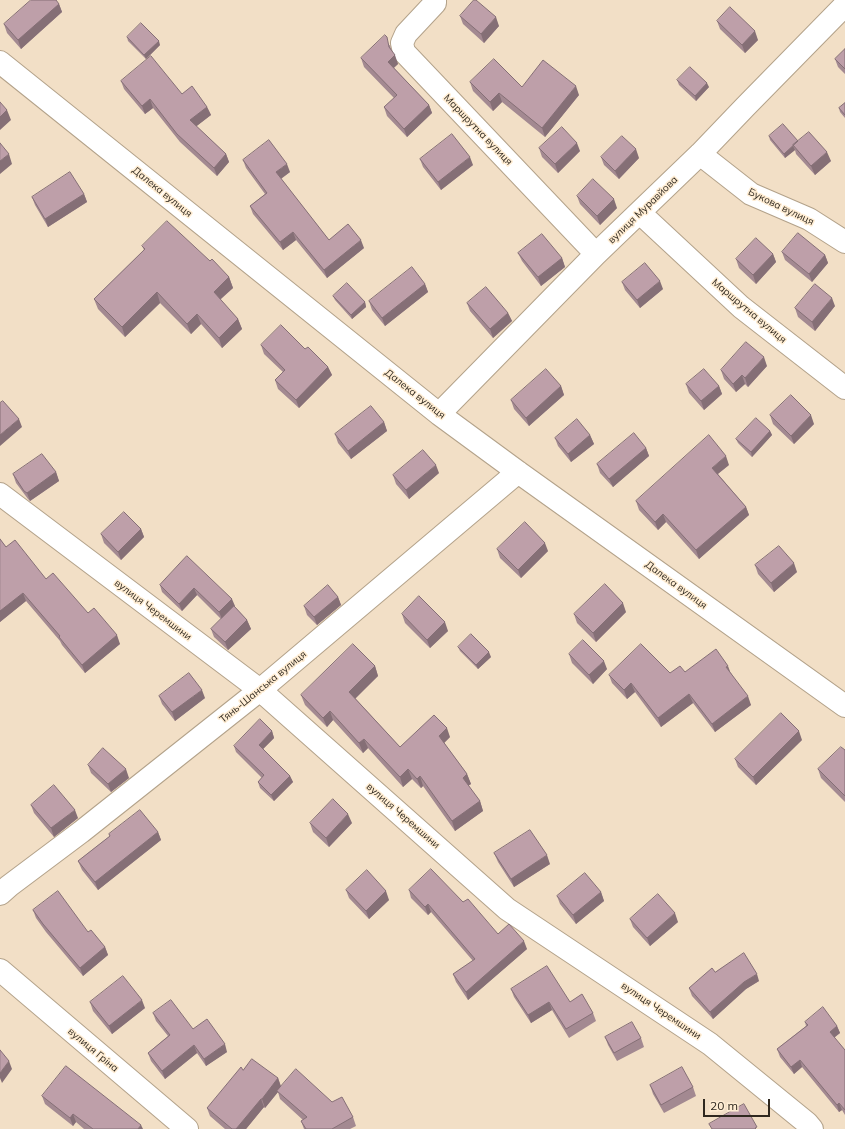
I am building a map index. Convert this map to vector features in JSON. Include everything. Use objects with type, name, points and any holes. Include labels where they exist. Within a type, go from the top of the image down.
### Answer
[{"type":"street","name":"Маршрутна вулиця","points":[[437,1],[406,34],[402,43],[404,52],[596,254]]},
{"type":"street","name":"вулиця Муравйова","points":[[439,414],[596,254],[700,154],[845,5]]},
{"type":"street","name":"Далека вулиця","points":[[0,62],[439,414],[845,706]]},
{"type":"street","name":"Букова вулиця","points":[[700,154],[750,194],[809,219],[845,242]]},
{"type":"street","name":"Маршрутна вулиця","points":[[640,213],[741,307],[845,388]]},
{"type":"street","name":"Тянь-Шанська вулиця","points":[[0,894],[82,832],[260,690],[518,472]]},
{"type":"street","name":"вулиця Черемшини","points":[[0,494],[260,690],[507,909],[710,1044],[812,1129]]},
{"type":"street","name":"вулиця Гріна","points":[[0,970],[187,1129]]},
{"type":"building","points":[[31,0],[56,0],[59,4],[18,40],[4,24]]},
{"type":"building","points":[[474,0],[476,0],[496,17],[481,34],[460,16]]},
{"type":"building","points":[[730,7],[755,31],[742,45],[717,21]]},
{"type":"building","points":[[141,23],[159,41],[144,55],[127,37]]},
{"type":"building","points":[[385,35],[387,37],[389,47],[395,55],[388,62],[429,105],[404,129],[384,107],[397,95],[361,58]]},
{"type":"building","points":[[845,49],[845,69],[835,59]]},
{"type":"building","points":[[151,56],[182,94],[192,86],[207,107],[190,120],[226,154],[214,168],[177,134],[150,99],[142,106],[121,81]]},
{"type":"building","points":[[494,59],[522,87],[543,60],[576,86],[542,128],[499,93],[490,102],[470,82]]},
{"type":"building","points":[[690,67],[707,83],[695,96],[677,80]]},
{"type":"building","points":[[0,102],[7,110],[0,117]]},
{"type":"building","points":[[845,103],[845,115],[839,108]]},
{"type":"building","points":[[783,124],[798,141],[784,154],[769,136]]},
{"type":"building","points":[[562,127],[577,143],[555,164],[539,148]]},
{"type":"building","points":[[809,132],[827,152],[811,166],[793,145]]},
{"type":"building","points":[[452,134],[470,157],[438,182],[420,159]]},
{"type":"building","points":[[622,136],[636,149],[615,171],[601,157]]},
{"type":"building","points":[[269,140],[287,164],[276,172],[329,240],[348,224],[361,240],[324,270],[293,232],[280,242],[250,206],[267,193],[243,160]]},
{"type":"building","points":[[0,143],[9,154],[0,161]]},
{"type":"building","points":[[70,172],[84,194],[45,219],[32,197]]},
{"type":"building","points":[[593,179],[614,199],[597,216],[577,196]]},
{"type":"building","points":[[167,221],[210,261],[212,259],[229,277],[214,292],[238,319],[219,338],[197,314],[187,324],[157,292],[122,327],[94,299],[145,249],[142,246]]},
{"type":"building","points":[[798,233],[825,255],[809,274],[782,252]]},
{"type":"building","points":[[542,234],[562,258],[538,277],[518,253]]},
{"type":"building","points":[[756,238],[773,254],[753,275],[736,259]]},
{"type":"building","points":[[645,263],[660,281],[637,300],[622,282]]},
{"type":"building","points":[[412,267],[425,284],[382,318],[369,301]]},
{"type":"building","points":[[347,283],[365,302],[351,315],[333,296]]},
{"type":"building","points":[[815,284],[832,298],[812,322],[795,308]]},
{"type":"building","points":[[486,287],[508,313],[490,329],[467,303]]},
{"type":"building","points":[[281,325],[305,349],[308,347],[328,367],[296,400],[275,380],[285,370],[261,345]]},
{"type":"building","points":[[746,342],[764,357],[745,378],[742,375],[733,384],[721,370]]},
{"type":"building","points":[[546,369],[561,386],[526,418],[511,400]]},
{"type":"building","points":[[704,369],[719,386],[701,401],[686,384]]},
{"type":"building","points":[[791,395],[811,415],[791,436],[770,415]]},
{"type":"building","points":[[3,401],[19,419],[0,435],[0,403]]},
{"type":"building","points":[[371,406],[384,422],[348,451],[335,434]]},
{"type":"building","points":[[756,418],[770,431],[751,452],[736,439]]},
{"type":"building","points":[[577,419],[590,435],[568,454],[555,438]]},
{"type":"building","points":[[634,433],[646,448],[609,479],[597,464]]},
{"type":"building","points":[[709,435],[726,456],[712,468],[746,507],[696,550],[663,514],[655,522],[636,501]]},
{"type":"building","points":[[423,450],[436,465],[406,490],[393,475]]},
{"type":"building","points":[[42,454],[56,472],[27,493],[24,491],[13,474]]},
{"type":"building","points":[[124,512],[141,529],[118,552],[101,534]]},
{"type":"building","points":[[525,522],[545,543],[518,570],[497,549]]},
{"type":"building","points":[[0,539],[6,547],[15,540],[46,579],[53,573],[88,613],[94,608],[117,635],[82,665],[59,637],[60,636],[23,593],[0,611]]},
{"type":"building","points":[[779,546],[794,563],[771,583],[755,565]]},
{"type":"building","points":[[187,556],[232,599],[219,612],[194,588],[179,604],[160,585]]},
{"type":"building","points":[[605,584],[623,603],[593,633],[574,614]]},
{"type":"building","points":[[328,585],[338,597],[314,617],[304,606]]},
{"type":"building","points":[[419,596],[445,622],[427,640],[402,614]]},
{"type":"building","points":[[234,606],[247,620],[225,642],[211,629]]},
{"type":"building","points":[[471,634],[489,652],[476,665],[458,647]]},
{"type":"building","points":[[583,640],[604,661],[589,675],[569,654]]},
{"type":"building","points":[[353,644],[375,666],[349,692],[400,747],[434,715],[447,728],[439,736],[467,774],[463,778],[480,801],[452,821],[420,776],[417,779],[408,769],[400,777],[364,739],[359,743],[330,711],[323,718],[301,695]]},
{"type":"building","points":[[641,644],[670,673],[680,666],[685,672],[716,649],[728,666],[726,667],[748,696],[712,724],[689,694],[658,718],[631,683],[624,690],[609,675]]},
{"type":"building","points":[[189,673],[202,690],[172,712],[159,696]]},
{"type":"building","points":[[781,713],[799,731],[753,777],[735,759]]},
{"type":"building","points":[[260,719],[272,731],[259,745],[290,776],[271,795],[258,782],[264,775],[234,746]]},
{"type":"building","points":[[841,747],[845,750],[845,796],[818,769]]},
{"type":"building","points":[[103,748],[126,769],[108,784],[88,765]]},
{"type":"building","points":[[54,785],[75,810],[51,828],[31,805]]},
{"type":"building","points":[[333,799],[348,814],[326,838],[310,823]]},
{"type":"building","points":[[140,810],[158,832],[95,882],[78,861]]},
{"type":"building","points":[[530,830],[547,855],[511,879],[494,853]]},
{"type":"building","points":[[431,869],[463,902],[468,899],[498,934],[509,924],[524,941],[466,992],[453,974],[475,959],[428,904],[425,907],[409,890]]},
{"type":"building","points":[[367,870],[386,891],[366,911],[346,890]]},
{"type":"building","points":[[585,873],[601,892],[573,915],[557,896]]},
{"type":"building","points":[[58,891],[88,932],[91,930],[105,947],[80,968],[33,910]]},
{"type":"building","points":[[658,894],[675,913],[647,938],[630,919]]},
{"type":"building","points":[[744,953],[757,974],[744,982],[710,1012],[689,988],[712,968],[715,972]]},
{"type":"building","points":[[547,966],[570,1002],[582,994],[593,1013],[566,1029],[549,1002],[528,1015],[511,989]]},
{"type":"building","points":[[123,976],[142,1000],[109,1026],[90,1002]]},
{"type":"building","points":[[171,1000],[193,1029],[207,1019],[225,1044],[204,1059],[194,1045],[162,1071],[148,1053],[170,1035],[153,1013]]},
{"type":"building","points":[[823,1007],[837,1026],[830,1032],[845,1050],[845,1110],[839,1103],[837,1105],[800,1060],[791,1067],[777,1049],[808,1025],[805,1022]]},
{"type":"building","points":[[632,1022],[641,1038],[614,1053],[605,1037]]},
{"type":"building","points":[[0,1050],[9,1061],[0,1073]]},
{"type":"building","points":[[252,1059],[278,1078],[236,1129],[232,1129],[207,1108],[241,1067],[243,1070]]},
{"type":"building","points":[[66,1066],[141,1125],[138,1129],[93,1129],[73,1114],[70,1118],[42,1096]]},
{"type":"building","points":[[682,1067],[693,1087],[661,1105],[650,1085]]},
{"type":"building","points":[[296,1069],[332,1102],[342,1097],[353,1117],[332,1129],[306,1129],[301,1121],[307,1117],[277,1091]]},
{"type":"building","points":[[744,1104],[757,1127],[755,1128],[756,1129],[712,1129],[709,1124]]}]
